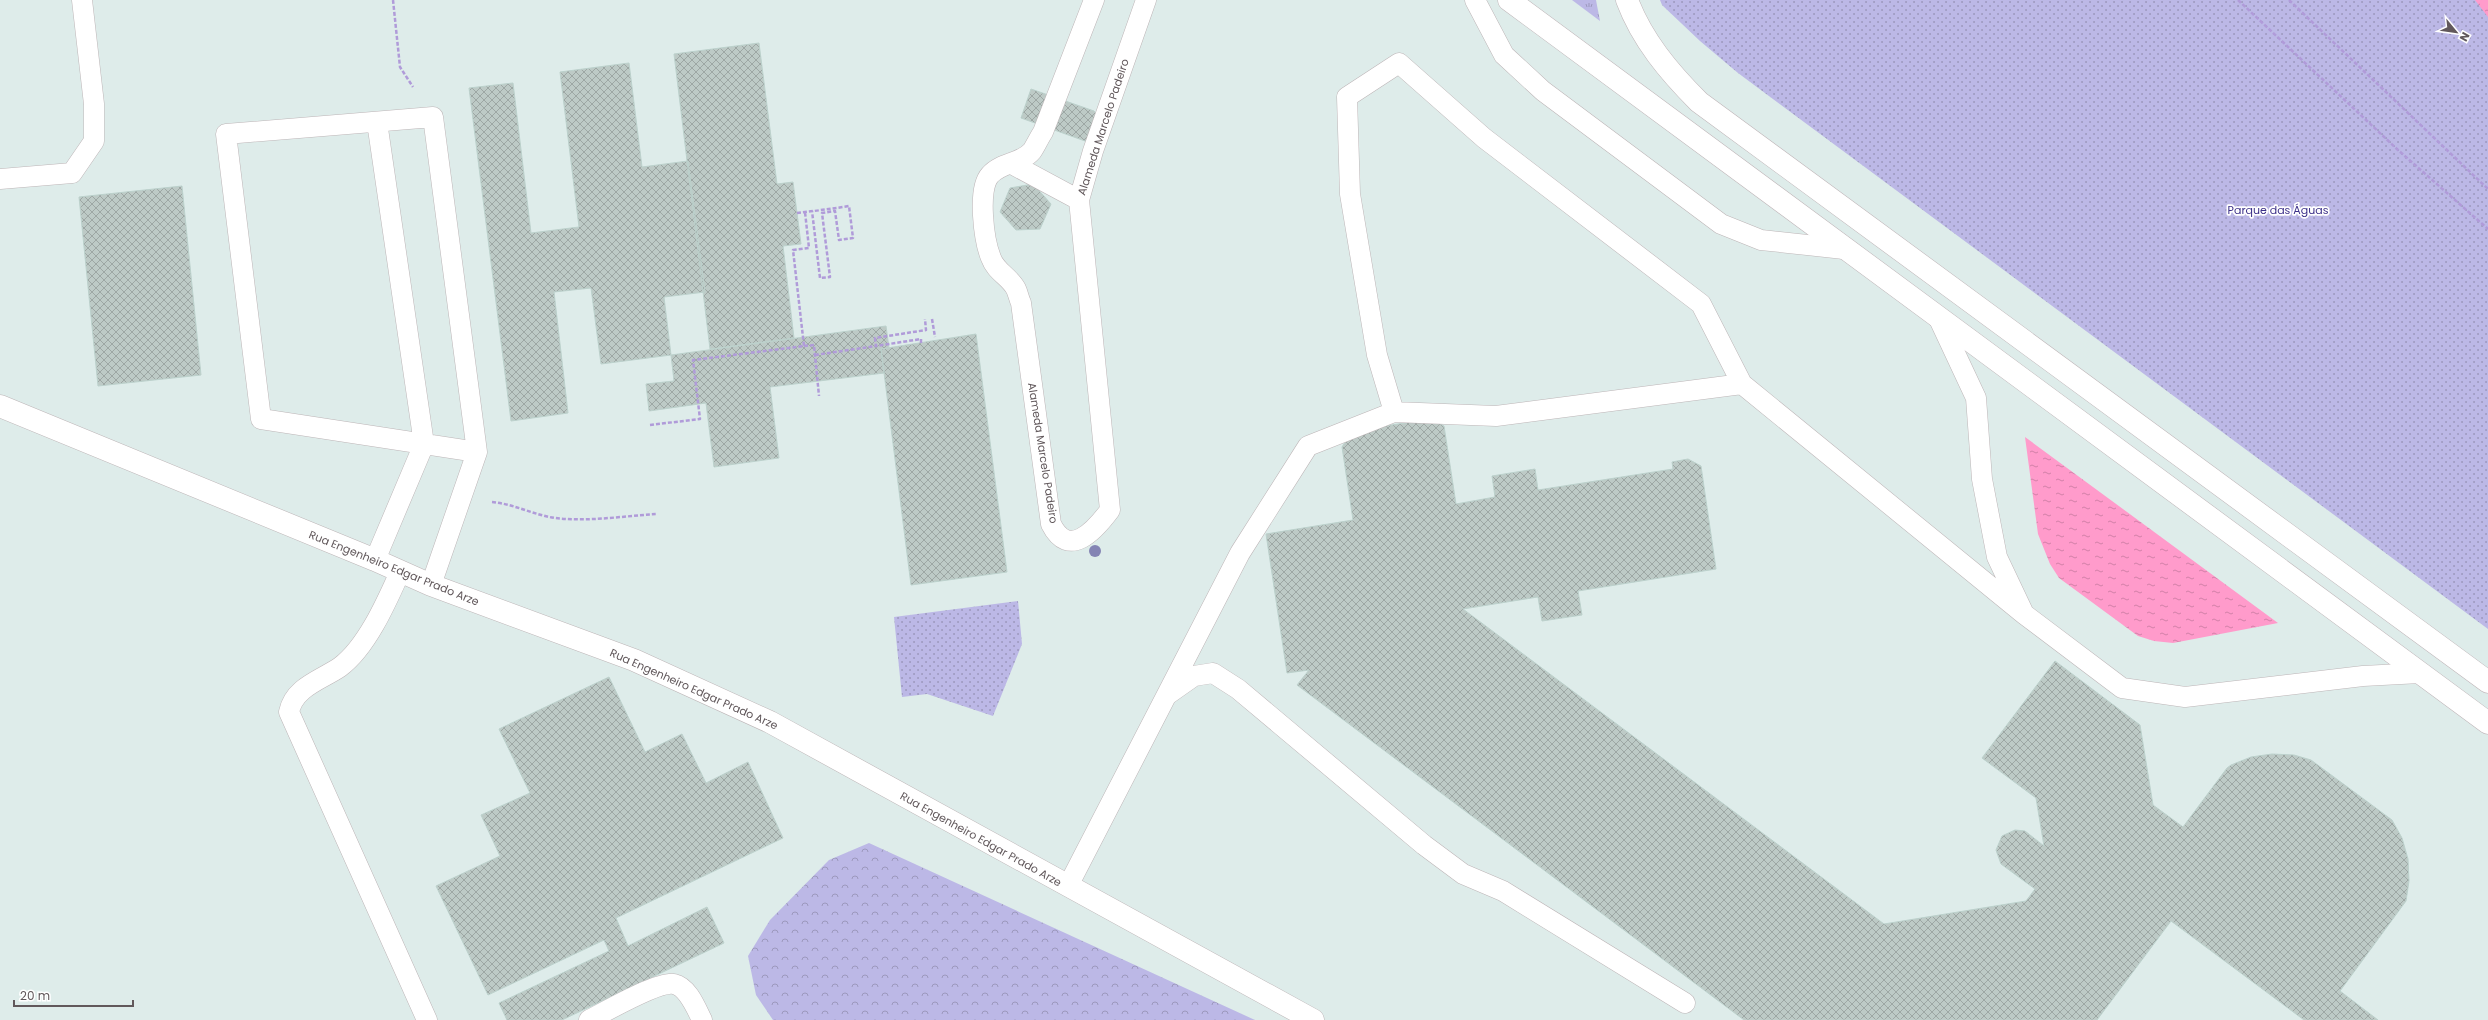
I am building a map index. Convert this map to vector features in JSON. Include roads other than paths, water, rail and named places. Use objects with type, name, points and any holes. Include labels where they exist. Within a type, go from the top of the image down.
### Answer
[{"type":"street","points":[[1508,0],[2488,723]]},
{"type":"street","points":[[1627,0],[1632,15],[1656,55],[1671,74],[1699,102],[2488,682]]},
{"type":"street","name":"Rua Engenheiro Edgar Prado Arze","points":[[0,406],[375,560],[431,585],[634,660],[770,722],[1313,1020]]},
{"type":"lane","points":[[0,179],[72,173],[94,141],[94,104],[82,0]]},
{"type":"lane","name":"Alameda Marcelo Padeiro","points":[[1094,0],[1043,132],[1032,151],[1010,163],[1002,165],[989,175],[983,187],[981,205],[990,258],[998,270],[1016,288],[1021,303],[1051,524],[1057,536],[1067,541],[1077,540],[1091,533],[1110,510],[1078,200],[1083,179],[1146,0]]},
{"type":"lane","points":[[1475,0],[1504,55],[1542,91],[1721,224],[1761,240],[1844,249]]},
{"type":"lane","points":[[1394,412],[1377,355],[1350,194],[1347,97],[1399,63],[1484,138],[1701,304],[1742,384],[2024,614],[2122,688],[2185,697],[2363,676],[2420,673]]},
{"type":"lane","points":[[431,585],[477,452],[433,117],[226,134],[261,419],[477,452]]},
{"type":"lane","points":[[375,560],[424,444],[378,122]]},
{"type":"lane","points":[[1010,163],[1078,200]]},
{"type":"lane","points":[[1939,319],[1976,398],[1982,479],[1997,557],[2024,614]]},
{"type":"lane","points":[[1068,886],[1240,553],[1308,446],[1394,412],[1496,416],[1742,384]]},
{"type":"lane","points":[[400,572],[384,608],[366,638],[341,666],[299,692],[291,701],[289,712],[427,1020]]},
{"type":"lane","points":[[1165,696],[1194,676],[1213,673],[1238,689],[1424,846],[1463,874],[1503,891],[1685,1003]]},
{"type":"lane","points":[[589,1020],[661,985],[674,984],[686,992],[702,1020]]},
{"type":"water","points":[[2475,0],[2488,0],[2488,17]]},
{"type":"water","points":[[2025,437],[2278,623],[2173,643],[2154,641],[2138,636],[2059,578],[2050,564],[2038,534]]},
{"type":"park label","name":"Parque das Águas","points":[[2278,210]]}]
